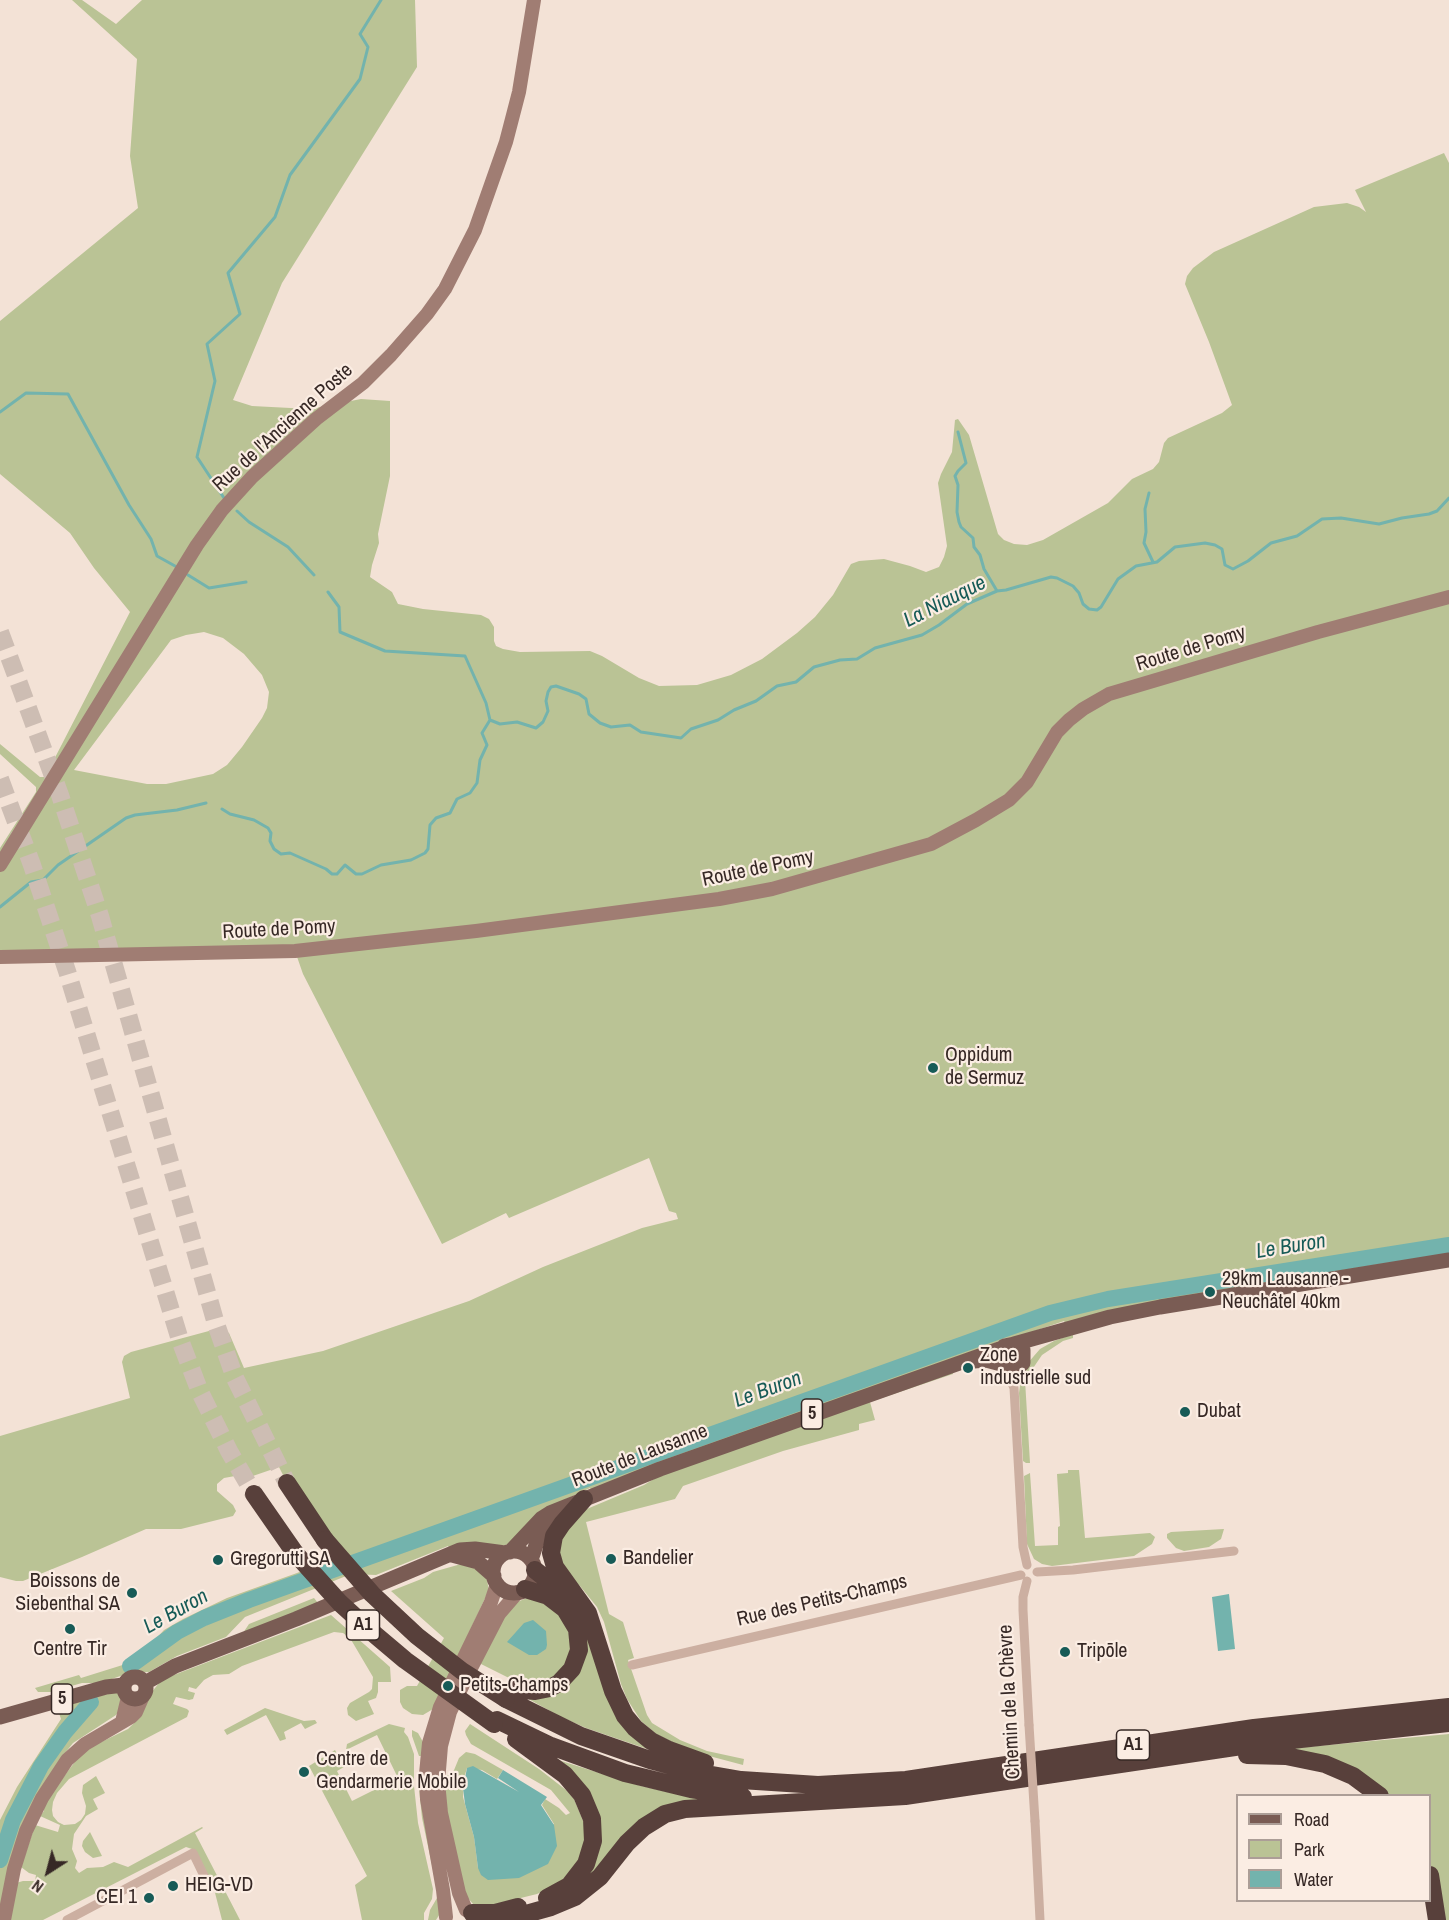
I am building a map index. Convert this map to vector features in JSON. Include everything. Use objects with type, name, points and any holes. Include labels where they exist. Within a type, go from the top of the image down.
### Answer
[{"type":"highway","name":"A1","points":[[286,1483],[325,1540],[372,1594],[417,1636],[581,1737],[695,1772],[741,1780],[818,1785],[906,1780],[1230,1732],[1449,1707]]},
{"type":"highway","name":"A1","points":[[254,1494],[295,1553],[321,1583],[361,1623],[405,1660],[441,1686],[496,1722],[573,1755],[666,1784],[752,1798],[840,1801],[929,1793],[1173,1755],[1294,1739],[1449,1723]]},
{"type":"highway","points":[[577,1503],[554,1536],[551,1548],[555,1567],[584,1608],[594,1628],[618,1704],[632,1724],[648,1739],[669,1750],[707,1764],[818,1785]]},
{"type":"highway","points":[[533,1565],[546,1580],[572,1596],[584,1608]]},
{"type":"highway","points":[[510,1694],[546,1689],[559,1683],[572,1669],[579,1650],[578,1629],[565,1609],[548,1596],[522,1591]]},
{"type":"highway","points":[[472,1914],[505,1911],[558,1893],[569,1886],[582,1871],[593,1841],[592,1819],[588,1806],[575,1786],[555,1767],[496,1722]]},
{"type":"highway","points":[[1173,1755],[1277,1755],[1306,1759],[1344,1772],[1377,1794]]},
{"type":"highway","points":[[505,1920],[551,1907],[582,1893],[600,1877],[639,1831],[665,1814],[692,1808],[840,1801]]},
{"type":"highway","points":[[1431,1881],[1437,1920]]},
{"type":"main road","name":"Route de Lausanne","points":[[508,1552],[542,1518],[577,1503],[688,1459],[1008,1346],[1110,1317],[1160,1307],[1449,1260]]},
{"type":"main road","name":"Route de Lausanne","points":[[965,1361],[982,1360],[1013,1365],[1067,1330]]},
{"type":"main road","points":[[1008,1346],[1023,1350],[1013,1365],[999,1354],[1008,1346]]},
{"type":"main road","name":"Route de Lausanne","points":[[533,1565],[537,1542],[543,1533],[577,1503]]},
{"type":"main road","name":"5","points":[[0,1717],[106,1687],[135,1690],[175,1666],[297,1619],[450,1555],[469,1549],[508,1552]]},
{"type":"main road","points":[[450,1555],[478,1562],[505,1590],[522,1591],[534,1579],[533,1565],[522,1553],[508,1552],[495,1564],[496,1580]]},
{"type":"street","name":"Rue de l'Ancienne Poste","points":[[0,865],[197,545],[222,510],[252,477],[316,419],[363,383],[428,314],[445,289],[475,230],[506,142],[519,92],[534,0]]},
{"type":"street","name":"Route de Pomy","points":[[0,957],[295,951],[719,899],[772,889],[925,846],[976,820],[1009,800],[1027,782],[1054,737],[1069,720],[1109,694],[1318,632],[1449,597]]},
{"type":"street","points":[[1013,1365],[1023,1547],[1027,1564]]},
{"type":"street","points":[[1013,1365],[1014,1389]]},
{"type":"street","points":[[1037,1572],[1073,1570],[1234,1551]]},
{"type":"street","points":[[1027,1564],[1034,1566],[1037,1572]]},
{"type":"street","points":[[1027,1564],[1022,1568],[1024,1578],[1033,1580],[1037,1572]]},
{"type":"street","name":"Rue des Petits-Champs","points":[[632,1665],[1024,1578]]},
{"type":"street","name":"Chemin de la Chèvre","points":[[1024,1578],[1023,1601],[1040,1920]]},
{"type":"street","points":[[472,1914],[457,1910],[445,1918],[443,1890],[427,1799],[426,1774],[429,1743],[440,1707],[491,1602],[496,1580]]},
{"type":"street","points":[[472,1914],[456,1881],[441,1813],[438,1782],[441,1746],[450,1712],[499,1614],[522,1591]]},
{"type":"street","points":[[4,1920],[14,1869],[23,1840],[42,1798],[59,1770],[77,1751],[122,1722],[135,1690]]},
{"type":"street","points":[[67,1920],[193,1853],[207,1882]]},
{"type":"green space","points":[[72,0],[82,0],[116,24],[142,0],[415,0],[417,67],[282,283],[233,400],[252,406],[310,409],[361,399],[390,401],[390,476],[378,534],[379,543],[370,577],[392,592],[398,604],[481,615],[489,619],[494,627],[496,646],[503,649],[520,652],[590,651],[639,678],[659,686],[697,685],[731,675],[762,659],[815,617],[833,595],[851,564],[884,559],[926,572],[939,567],[947,546],[938,483],[952,452],[955,420],[958,419],[969,435],[998,534],[1004,540],[1027,545],[1043,540],[1108,503],[1132,479],[1153,469],[1159,462],[1164,443],[1168,438],[1222,413],[1232,405],[1185,284],[1193,268],[1214,252],[1314,207],[1347,203],[1366,212],[1355,190],[1444,153],[1449,163],[1449,1260],[1065,1323],[1064,1321],[1017,1337],[1005,1338],[977,1349],[977,1351],[592,1491],[590,1488],[566,1499],[511,1543],[450,1549],[448,1546],[376,1575],[351,1574],[245,1617],[226,1637],[177,1656],[149,1672],[132,1672],[100,1683],[82,1683],[50,1692],[38,1692],[35,1688],[79,1675],[81,1678],[129,1663],[164,1630],[183,1619],[227,1598],[337,1556],[287,1483],[279,1467],[247,1478],[235,1476],[224,1478],[217,1484],[217,1491],[233,1505],[236,1511],[233,1516],[181,1529],[146,1529],[23,1581],[0,1577],[0,1436],[130,1398],[122,1362],[124,1356],[131,1352],[220,1328],[229,1333],[244,1368],[323,1351],[469,1301],[543,1267],[642,1228],[678,1219],[676,1213],[669,1211],[649,1158],[509,1218],[506,1213],[442,1244],[303,974],[295,951],[0,957],[0,848],[36,792],[36,787],[0,754],[0,744],[40,777],[45,777],[130,612],[94,568],[70,533],[0,474],[0,321],[138,208],[130,156],[137,59]],"holes":[[[204,632],[223,638],[244,654],[262,675],[269,692],[267,708],[262,718],[227,765],[213,774],[166,784],[147,784],[74,770],[171,640]]]},
{"type":"green space","points":[[1073,1334],[1073,1338],[1063,1341],[1042,1355],[1025,1380],[1030,1463],[1026,1463],[1023,1461],[1019,1393],[1021,1378],[1027,1364],[1040,1349]]},
{"type":"green space","points":[[953,1371],[953,1374],[870,1402],[875,1420],[859,1424],[859,1430],[783,1451],[683,1486],[675,1499],[586,1522],[609,1614],[623,1622],[634,1658],[628,1660],[647,1715],[652,1723],[680,1740],[707,1751],[744,1759],[743,1765],[682,1747],[656,1734],[641,1721],[627,1699],[604,1622],[597,1607],[580,1586],[562,1572],[555,1541],[582,1511],[644,1485],[664,1473]]},
{"type":"green space","points":[[1068,1470],[1079,1470],[1085,1538],[1150,1533],[1155,1537],[1152,1544],[1134,1556],[1052,1566],[1034,1559],[1027,1544],[1024,1476],[1030,1473],[1035,1546],[1058,1545],[1058,1527],[1060,1526],[1057,1474],[1068,1473]]},
{"type":"green space","points":[[1224,1529],[1221,1539],[1209,1547],[1184,1551],[1176,1548],[1167,1538],[1167,1534],[1171,1532]]},
{"type":"green space","points":[[468,1564],[486,1576],[489,1590],[433,1709],[423,1715],[412,1714],[403,1708],[400,1702],[400,1690],[407,1686],[417,1686],[444,1638],[391,1591],[433,1572]]},
{"type":"green space","points":[[532,1596],[562,1616],[572,1640],[566,1666],[549,1680],[534,1684],[509,1678],[479,1663],[506,1613],[517,1602]]},
{"type":"green space","points":[[314,1598],[318,1603],[243,1633],[249,1624]]},
{"type":"green space","points":[[331,1615],[390,1667],[391,1682],[378,1682],[376,1698],[368,1701],[374,1714],[356,1721],[348,1715],[347,1708],[350,1703],[372,1689],[373,1677],[350,1638],[343,1633],[334,1632],[242,1666],[229,1674],[213,1675],[204,1680],[196,1689],[189,1687],[188,1691],[195,1693],[193,1699],[176,1697],[173,1704],[187,1709],[189,1711],[187,1717],[69,1779],[57,1793],[53,1802],[53,1816],[58,1822],[64,1825],[75,1824],[85,1814],[83,1785],[96,1776],[105,1793],[93,1799],[98,1809],[86,1816],[74,1834],[72,1849],[77,1861],[75,1868],[79,1873],[87,1868],[103,1867],[114,1862],[128,1867],[202,1827],[195,1833],[240,1920],[222,1920],[213,1885],[195,1850],[186,1847],[43,1920],[8,1920],[16,1883],[35,1881],[36,1875],[21,1867],[35,1825],[58,1832],[60,1825],[40,1816],[44,1811],[44,1803],[77,1759],[91,1747],[128,1729],[135,1722],[151,1693],[166,1678]]},
{"type":"green space","points":[[584,1634],[592,1642],[656,1752],[586,1728],[525,1697],[555,1691]]},
{"type":"green space","points":[[117,1692],[123,1699],[116,1715],[73,1743],[58,1762],[0,1913],[0,1820],[17,1787],[61,1719],[58,1710],[51,1706]]},
{"type":"green space","points":[[265,1708],[304,1721],[315,1720],[317,1723],[305,1729],[301,1723],[284,1732],[286,1739],[280,1741],[266,1715],[227,1735],[224,1730]]},
{"type":"green space","points":[[389,1724],[405,1728],[404,1732],[414,1754],[414,1786],[418,1823],[433,1889],[432,1899],[424,1913],[424,1920],[362,1920],[355,1885],[367,1876],[309,1766],[335,1750],[344,1767],[337,1771],[352,1801],[398,1778],[377,1735],[346,1750],[347,1744]]},
{"type":"green space","points":[[470,1724],[539,1769],[566,1790],[574,1799],[584,1823],[585,1839],[581,1857],[569,1875],[554,1886],[537,1894],[488,1906],[474,1905],[466,1896],[450,1834],[443,1775],[452,1775],[459,1758],[466,1752],[475,1754],[503,1770],[497,1779],[482,1770],[467,1768],[464,1778],[463,1797],[474,1837],[478,1868],[554,1824],[542,1805],[545,1799],[566,1815],[570,1813],[551,1790],[471,1744],[465,1731]]},
{"type":"green space","points":[[412,1730],[418,1733],[423,1742],[441,1912],[436,1920],[428,1920],[430,1910],[437,1898],[437,1889],[422,1818],[419,1789],[421,1756],[419,1756],[412,1736]]},
{"type":"green space","points":[[1449,1734],[1449,1920],[1441,1920],[1431,1866],[1431,1794],[1384,1794],[1284,1749]]},
{"type":"green space","points":[[555,1759],[641,1786],[703,1800],[683,1805],[604,1868],[549,1901],[597,1844]]},
{"type":"green space","points":[[90,1832],[102,1856],[93,1858],[85,1852],[82,1846]]},
{"type":"water","points":[[1229,1594],[1235,1649],[1218,1651],[1212,1597]]},
{"type":"water","points":[[533,1620],[546,1631],[547,1645],[546,1649],[537,1655],[529,1655],[507,1642],[524,1623]]},
{"type":"water","points":[[473,1766],[519,1792],[498,1778],[503,1770],[547,1797],[541,1805],[554,1825],[557,1846],[548,1864],[519,1878],[488,1880],[481,1875],[463,1788],[467,1768]]},
{"type":"waterway","points":[[224,498],[197,457],[215,381],[207,344],[240,314],[228,273],[275,217],[290,175],[360,79],[368,47],[360,34],[381,0]]},
{"type":"waterway","points":[[0,412],[26,393],[68,394],[129,505],[151,539],[157,556],[175,566]]},
{"type":"waterway","points":[[958,432],[966,463],[955,476],[958,485],[959,522],[973,538],[974,547],[997,591]]},
{"type":"waterway","points":[[1149,493],[1145,509],[1144,543],[1153,562]]},
{"type":"waterway","name":"La Niauque","points":[[490,720],[500,724],[517,722],[536,728],[543,722],[548,711],[546,701],[548,692],[551,687],[556,686],[579,694],[586,699],[589,714],[600,723],[611,727],[630,725],[641,732],[681,738],[691,729],[718,720],[756,701],[777,686],[796,682],[814,667],[840,660],[857,659],[875,648],[922,635],[967,604],[997,591],[1051,577],[1057,578],[1073,586],[1079,593],[1083,604],[1089,609],[1097,610],[1118,579],[1136,566],[1157,562],[1175,547],[1205,543],[1215,545],[1222,549],[1225,565],[1233,569],[1248,561],[1271,543],[1297,536],[1322,519],[1341,518],[1379,524],[1429,514],[1437,511],[1449,498]]},
{"type":"waterway","points":[[237,511],[249,522],[288,547],[314,575]]},
{"type":"waterway","points":[[188,575],[209,588],[246,582]]},
{"type":"waterway","points":[[222,809],[230,814],[254,820],[268,828],[271,833],[270,841],[274,849],[281,854],[290,853],[332,874],[337,874],[345,865],[356,874],[362,874],[381,865],[411,860],[425,853],[428,849],[430,825],[436,818],[450,813],[457,799],[470,793],[477,783],[480,760],[487,745],[482,733],[490,720],[486,703],[465,656],[385,651],[340,632],[339,607],[328,592]]},
{"type":"waterway","points":[[0,907],[31,882],[43,880],[58,865],[126,818],[206,803]]},
{"type":"waterway","name":"Le Buron","points":[[130,1666],[177,1632],[204,1618],[249,1600],[1050,1313],[1108,1299],[1449,1245]]},
{"type":"waterway","name":"Le Buron","points":[[0,1860],[13,1820],[41,1766],[65,1732],[91,1702]]},
{"type":"tunnel","points":[[0,632],[60,795],[100,916],[216,1324],[235,1378],[287,1483]]},
{"type":"tunnel","points":[[0,779],[32,865],[67,971],[180,1340],[200,1392],[229,1451],[254,1494]]},
{"type":"place","name":"Oppidum de Sermuz","points":[[933,1068]]},
{"type":"place","name":"29km Lausanne - Neuchâtel 40km","points":[[1210,1292]]},
{"type":"place","name":"Zone industrielle sud","points":[[968,1368]]},
{"type":"place","name":"Dubat","points":[[1185,1412]]},
{"type":"place","name":"Bandelier","points":[[611,1559]]},
{"type":"place","name":"Gregorutti SA","points":[[218,1560]]},
{"type":"place","name":"Boissons de Siebenthal SA","points":[[132,1593]]},
{"type":"place","name":"Centre Tir","points":[[70,1629]]},
{"type":"place","name":"Tripōle","points":[[1065,1652]]},
{"type":"place","name":"Petits-Champs","points":[[448,1686]]},
{"type":"place","name":"Centre de Gendarmerie Mobile","points":[[304,1772]]},
{"type":"place","name":"HEIG-VD","points":[[173,1886]]},
{"type":"place","name":"CEI 1","points":[[149,1898]]}]
